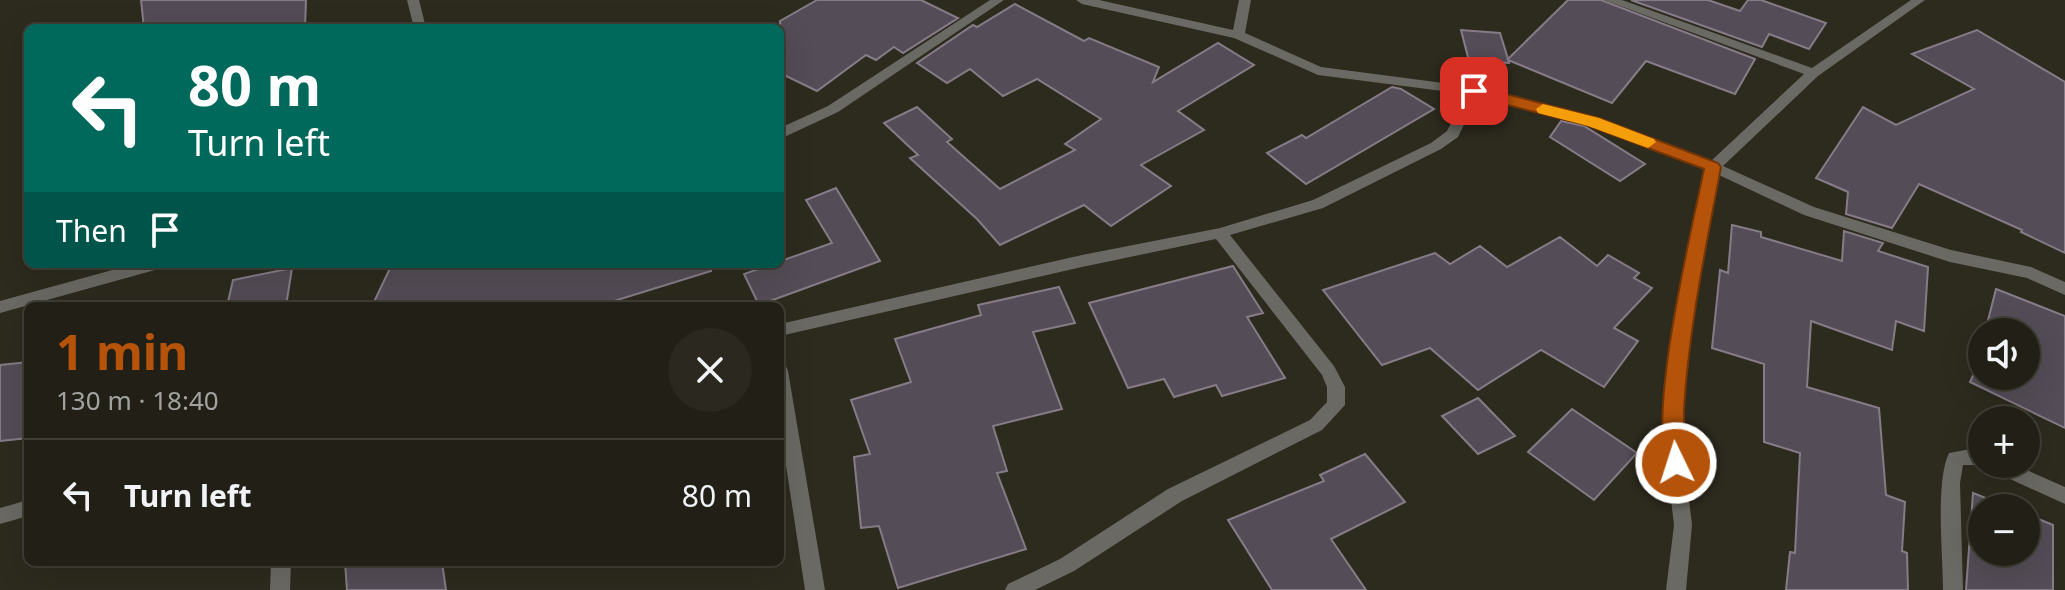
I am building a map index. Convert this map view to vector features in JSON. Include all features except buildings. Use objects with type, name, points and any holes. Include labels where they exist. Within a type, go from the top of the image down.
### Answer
[{"type":"street","points":[[413,0],[419,24]]},
{"type":"street","points":[[784,132],[833,109],[998,0]]},
{"type":"street","points":[[1082,0],[1238,35],[1318,71],[1474,91],[1594,122],[1713,167],[1809,211],[1950,256],[1996,263],[2031,273],[2065,289]]},
{"type":"street","points":[[1238,35],[1245,0]]},
{"type":"street","points":[[1610,0],[1813,73]]},
{"type":"street","points":[[1676,590],[1683,525],[1672,432],[1679,340],[1713,167],[1813,73],[1919,0]]},
{"type":"street","points":[[784,329],[1220,233],[1318,204],[1436,146],[1453,134],[1474,91]]},
{"type":"street","points":[[1015,590],[1078,558],[1175,495],[1316,425],[1336,405],[1336,387],[1328,371],[1220,233]]},
{"type":"street","points":[[0,307],[141,268]]},
{"type":"street","points":[[784,396],[815,590]]},
{"type":"street","points":[[1953,590],[1951,483],[1955,458],[1968,457]]},
{"type":"street","points":[[2025,478],[2065,496]]},
{"type":"street","points":[[0,516],[24,509]]},
{"type":"street","points":[[280,590],[281,566]]},
{"type":"slow traffic","points":[[1543,109],[1594,122],[1648,142]]},
{"type":"route","points":[[1474,91],[1594,122],[1713,167],[1679,340],[1672,432],[1676,463]]}]
